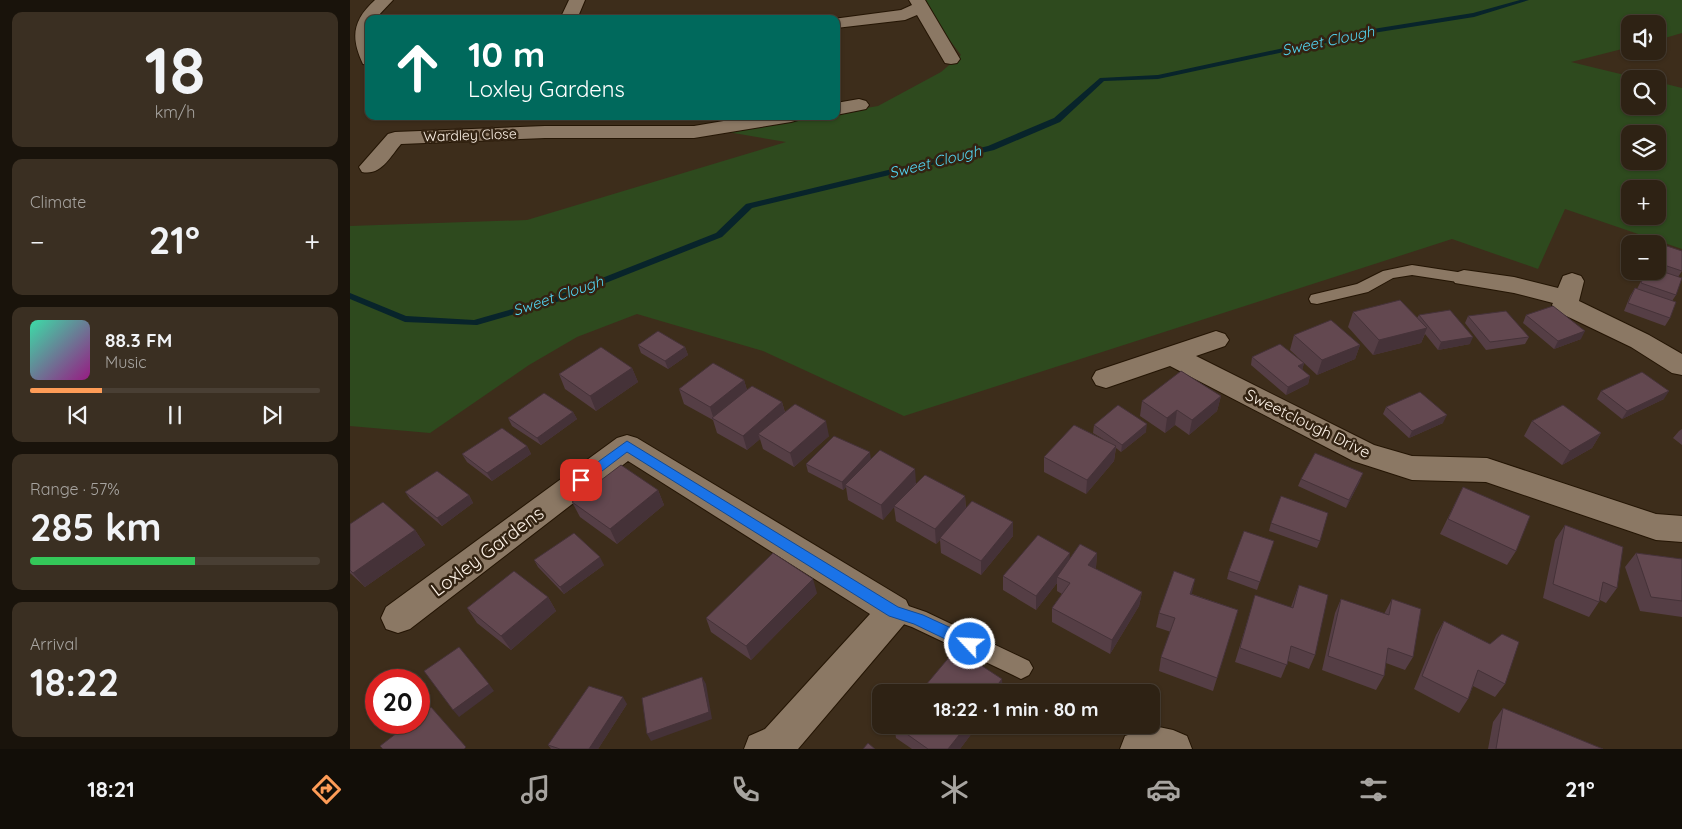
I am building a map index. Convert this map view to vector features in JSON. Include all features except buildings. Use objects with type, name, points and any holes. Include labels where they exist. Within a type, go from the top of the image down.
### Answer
[{"type":"street","points":[[369,15],[385,0]]},
{"type":"street","points":[[570,15],[577,0]]},
{"type":"street","points":[[840,23],[905,15],[919,4],[951,59]]},
{"type":"street","points":[[365,21],[361,26],[359,37],[365,64]]},
{"type":"street","points":[[840,108],[859,105]]},
{"type":"street","name":"Wardley Close","points":[[370,167],[395,138],[550,124],[694,132],[767,120]]},
{"type":"street","points":[[1464,278],[1514,285],[1569,289],[1566,305],[1640,341],[1682,366]]},
{"type":"street","points":[[1106,378],[1216,340]]},
{"type":"street","name":"Sweetclough Drive","points":[[1171,355],[1364,453],[1412,468],[1487,470],[1656,527],[1682,529]]},
{"type":"street","name":"Loxley Gardens","points":[[398,618],[627,446],[894,611]]},
{"type":"street","points":[[763,749],[778,743],[894,611]]},
{"type":"street","points":[[1139,749],[1154,745],[1173,749]]},
{"type":"lane","points":[[1316,299],[1362,288],[1389,274],[1412,270],[1464,278]]},
{"type":"lane","points":[[894,611],[918,619],[1021,668]]},
{"type":"green space","points":[[919,0],[1682,0],[1682,33],[1666,38],[1666,15],[1621,15],[1621,49],[1571,62],[1621,74],[1621,115],[1666,115],[1666,84],[1682,88],[1682,249],[1666,244],[1666,235],[1641,235],[1565,209],[1538,269],[1452,239],[904,416],[763,351],[637,314],[577,337],[529,365],[430,433],[350,426],[350,226],[527,220],[786,142],[722,131],[791,120],[840,120],[840,112],[878,106],[941,72],[961,55]]},
{"type":"waterway","name":"Sweet Clough","points":[[350,296],[405,319],[474,323],[557,299],[719,235],[749,206],[991,148],[1057,120],[1102,79],[1158,77],[1373,31],[1474,15],[1526,0]]},
{"type":"route","points":[[581,480],[627,446],[894,611],[918,619],[970,644]]}]
